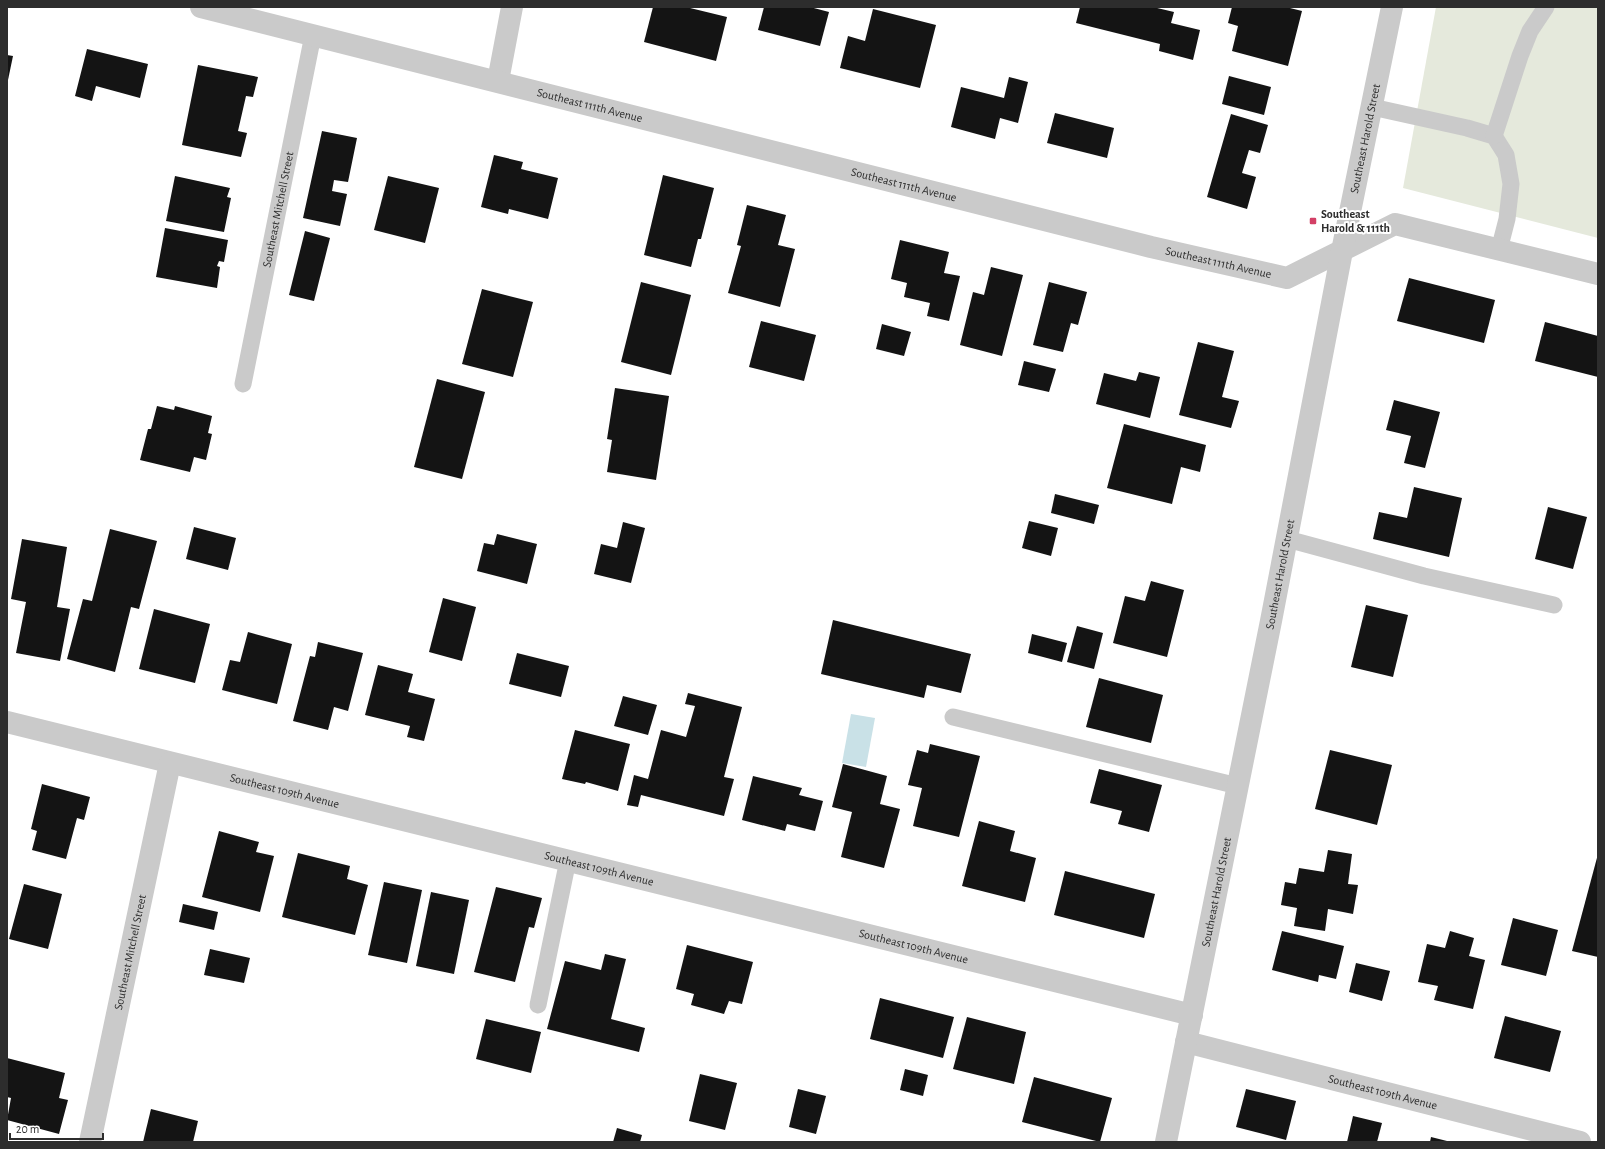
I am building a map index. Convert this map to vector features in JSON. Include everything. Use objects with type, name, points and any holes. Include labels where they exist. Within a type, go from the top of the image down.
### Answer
[{"type":"street","name":"Southeast 111th Avenue","points":[[201,7],[313,34],[1151,247],[1287,278],[1395,224],[1598,274]]},
{"type":"street","points":[[498,81],[512,7]]},
{"type":"street","name":"Southeast Harold Street","points":[[1166,1142],[1287,539],[1342,251],[1392,7]]},
{"type":"street","name":"Southeast 109th Avenue","points":[[7,722],[1192,1015]]},
{"type":"street","name":"Southeast Mitchell Street","points":[[90,1142],[170,763]]},
{"type":"street","name":"Southeast 109th Avenue","points":[[1186,1042],[1580,1142]]},
{"type":"lane","points":[[1494,136],[1520,56],[1530,31],[1546,7]]},
{"type":"lane","name":"Southeast Mitchell Street","points":[[243,384],[313,34]]},
{"type":"lane","points":[[1372,107],[1467,128],[1494,136],[1506,155],[1511,184],[1508,219],[1499,250]]},
{"type":"lane","points":[[1287,539],[1424,576],[1554,605]]},
{"type":"lane","points":[[953,717],[1238,786]]},
{"type":"lane","points":[[538,1005],[568,860]]},
{"type":"shaded area","points":[[1436,7],[1598,7],[1598,238],[1403,188]]},
{"type":"water","points":[[851,714],[875,718],[866,767],[842,763]]},
{"type":"building","points":[[653,7],[686,7],[727,17],[716,61],[644,42]]},
{"type":"building","points":[[764,7],[810,7],[829,12],[820,46],[758,30]]},
{"type":"building","points":[[1080,7],[1153,7],[1174,12],[1171,23],[1200,30],[1193,60],[1159,51],[1160,44],[1076,23]]},
{"type":"building","points":[[1232,7],[1286,7],[1302,11],[1288,66],[1232,51],[1238,26],[1228,23]]},
{"type":"building","points":[[873,9],[936,25],[920,88],[840,68],[848,36],[865,41]]},
{"type":"building","points":[[87,49],[148,64],[140,98],[96,86],[92,101],[75,96]]},
{"type":"building","points":[[7,55],[13,56],[8,80],[7,80]]},
{"type":"building","points":[[198,65],[258,77],[253,97],[246,96],[238,131],[247,133],[241,157],[182,145]]},
{"type":"building","points":[[1229,76],[1271,87],[1264,115],[1222,104]]},
{"type":"building","points":[[1009,77],[1028,82],[1018,123],[1000,118],[995,139],[951,127],[961,87],[1004,98]]},
{"type":"building","points":[[1055,113],[1114,128],[1107,158],[1047,143]]},
{"type":"building","points":[[1231,114],[1268,125],[1260,153],[1249,150],[1242,173],[1256,177],[1247,209],[1207,197]]},
{"type":"building","points":[[322,131],[357,138],[348,182],[334,180],[332,191],[347,194],[340,226],[303,218]]},
{"type":"building","points":[[494,155],[523,162],[521,169],[558,178],[548,219],[509,209],[508,214],[481,207]]},
{"type":"building","points":[[663,175],[714,188],[701,239],[698,239],[691,267],[644,255]]},
{"type":"building","points":[[175,176],[230,188],[227,197],[231,198],[224,232],[166,221]]},
{"type":"building","points":[[388,176],[439,188],[425,243],[374,230]]},
{"type":"building","points":[[747,205],[786,215],[778,245],[795,249],[780,307],[728,293],[741,246],[737,245]]},
{"type":"building","points":[[165,228],[228,240],[224,262],[219,261],[217,266],[220,267],[217,288],[156,277]]},
{"type":"building","points":[[305,231],[330,238],[314,301],[289,295]]},
{"type":"building","points":[[900,240],[949,252],[944,273],[960,276],[949,321],[927,316],[930,303],[904,297],[907,283],[891,279]]},
{"type":"building","points":[[991,267],[1023,275],[1002,356],[960,345],[973,292],[984,295]]},
{"type":"building","points":[[1409,278],[1495,300],[1484,343],[1397,321]]},
{"type":"building","points":[[641,282],[691,295],[671,375],[621,362]]},
{"type":"building","points":[[1049,282],[1087,292],[1078,325],[1071,323],[1063,352],[1033,345]]},
{"type":"building","points":[[482,289],[533,302],[513,377],[462,364]]},
{"type":"building","points":[[761,321],[816,335],[804,381],[749,367]]},
{"type":"building","points":[[1545,322],[1598,336],[1598,377],[1535,361]]},
{"type":"building","points":[[882,324],[911,332],[904,356],[876,349]]},
{"type":"building","points":[[1198,342],[1234,351],[1222,397],[1239,401],[1231,428],[1179,415]]},
{"type":"building","points":[[1024,361],[1056,369],[1049,392],[1018,385]]},
{"type":"building","points":[[1139,372],[1160,377],[1150,418],[1096,404],[1104,373],[1136,381]]},
{"type":"building","points":[[437,379],[485,392],[462,479],[414,467]]},
{"type":"building","points":[[615,388],[669,396],[656,480],[607,472],[612,440],[607,439]]},
{"type":"building","points":[[1394,400],[1440,412],[1425,468],[1404,463],[1411,436],[1386,430]]},
{"type":"building","points":[[157,406],[174,410],[175,406],[212,416],[208,433],[212,434],[206,460],[194,457],[190,472],[140,460],[148,429],[151,429]]},
{"type":"building","points":[[1124,424],[1206,445],[1200,472],[1181,467],[1172,504],[1107,488]]},
{"type":"building","points":[[1414,487],[1462,498],[1449,557],[1373,539],[1379,512],[1407,518]]},
{"type":"building","points":[[1055,494],[1099,505],[1094,524],[1051,513]]},
{"type":"building","points":[[1548,507],[1587,517],[1573,569],[1535,559]]},
{"type":"building","points":[[1029,521],[1058,528],[1051,556],[1022,548]]},
{"type":"building","points":[[623,522],[645,528],[631,583],[594,574],[601,544],[617,548]]},
{"type":"building","points":[[194,527],[236,538],[228,570],[186,559]]},
{"type":"building","points":[[110,529],[157,541],[139,609],[131,607],[115,672],[67,659],[83,599],[92,601]]},
{"type":"building","points":[[497,534],[537,544],[527,584],[477,571],[484,543],[494,545]]},
{"type":"building","points":[[22,539],[67,547],[57,607],[70,609],[60,661],[16,653],[26,602],[11,599]]},
{"type":"building","points":[[1151,581],[1184,590],[1167,657],[1113,643],[1125,596],[1145,601]]},
{"type":"building","points":[[443,598],[476,607],[462,661],[429,652]]},
{"type":"building","points":[[1366,605],[1408,615],[1393,677],[1351,667]]},
{"type":"building","points":[[154,609],[210,624],[195,683],[139,669]]},
{"type":"building","points":[[833,620],[971,654],[961,693],[927,685],[924,698],[821,674]]},
{"type":"building","points":[[1077,626],[1103,633],[1094,669],[1067,662]]},
{"type":"building","points":[[248,632],[292,644],[277,704],[222,690],[230,660],[240,662]]},
{"type":"building","points":[[1032,634],[1067,643],[1062,662],[1028,653]]},
{"type":"building","points":[[318,642],[363,653],[348,711],[334,707],[328,730],[293,721],[310,656],[315,657]]},
{"type":"building","points":[[517,653],[569,666],[561,697],[509,684]]},
{"type":"building","points":[[378,665],[413,674],[408,692],[435,699],[424,741],[407,737],[410,726],[365,715]]},
{"type":"building","points":[[1099,678],[1163,695],[1151,743],[1086,727]]},
{"type":"building","points":[[688,693],[742,707],[724,777],[734,779],[724,816],[641,795],[638,807],[627,805],[634,775],[648,779],[661,730],[686,737],[695,706],[685,704]]},
{"type":"building","points":[[623,696],[657,705],[648,735],[614,726]]},
{"type":"building","points":[[575,730],[630,744],[618,791],[586,782],[585,784],[562,779]]},
{"type":"building","points":[[930,744],[980,756],[959,837],[913,826],[922,788],[908,785],[917,750],[928,753]]},
{"type":"building","points":[[1330,750],[1392,765],[1377,825],[1315,809]]},
{"type":"building","points":[[843,764],[887,776],[880,804],[900,809],[884,868],[841,857],[852,812],[832,807]]},
{"type":"building","points":[[1099,769],[1162,785],[1149,832],[1118,824],[1122,811],[1090,803]]},
{"type":"building","points":[[753,776],[802,788],[799,795],[823,801],[815,831],[787,824],[785,831],[742,820]]},
{"type":"building","points":[[42,784],[90,797],[84,820],[77,818],[66,859],[32,850],[37,831],[31,829]]},
{"type":"building","points":[[979,821],[1015,831],[1010,851],[1036,858],[1025,902],[962,886]]},
{"type":"building","points":[[219,831],[259,842],[256,852],[274,856],[260,912],[202,897]]},
{"type":"building","points":[[1328,850],[1352,854],[1348,884],[1358,885],[1353,914],[1328,909],[1325,931],[1294,926],[1297,908],[1281,905],[1285,882],[1296,884],[1299,868],[1324,872]]},
{"type":"building","points":[[298,853],[350,866],[347,879],[368,885],[355,935],[282,917]]},
{"type":"building","points":[[1598,854],[1598,957],[1572,951]]},
{"type":"building","points":[[1065,871],[1155,894],[1144,938],[1054,915]]},
{"type":"building","points":[[384,882],[422,890],[407,963],[368,955]]},
{"type":"building","points":[[24,884],[62,894],[48,949],[9,939]]},
{"type":"building","points":[[496,887],[542,898],[534,928],[529,927],[515,982],[474,972]]},
{"type":"building","points":[[431,892],[469,900],[454,974],[416,966]]},
{"type":"building","points":[[183,904],[218,912],[214,930],[179,922]]},
{"type":"building","points":[[1513,918],[1558,930],[1546,976],[1501,965]]},
{"type":"building","points":[[1282,931],[1344,946],[1336,979],[1319,975],[1318,982],[1272,970]]},
{"type":"building","points":[[1450,931],[1474,938],[1469,956],[1485,960],[1473,1009],[1434,1000],[1438,986],[1418,982],[1427,944],[1445,948]]},
{"type":"building","points":[[687,945],[753,962],[742,1004],[729,1001],[724,1014],[691,1005],[694,994],[676,989]]},
{"type":"building","points":[[210,949],[250,958],[244,983],[204,975]]},
{"type":"building","points":[[605,954],[626,959],[611,1019],[645,1028],[639,1052],[547,1029],[565,961],[601,970]]},
{"type":"building","points":[[1356,963],[1390,971],[1382,1001],[1349,992]]},
{"type":"building","points":[[880,998],[954,1017],[943,1058],[870,1039]]},
{"type":"building","points":[[1505,1016],[1561,1031],[1550,1072],[1494,1058]]},
{"type":"building","points":[[967,1017],[1026,1032],[1014,1084],[953,1069]]},
{"type":"building","points":[[486,1019],[541,1032],[531,1073],[476,1059]]},
{"type":"building","points":[[7,1058],[65,1073],[59,1098],[68,1100],[59,1134],[7,1120],[11,1098],[7,1097]]},
{"type":"building","points":[[905,1069],[928,1075],[923,1096],[900,1090]]},
{"type":"building","points":[[700,1074],[737,1083],[725,1130],[689,1121]]},
{"type":"building","points":[[1034,1077],[1112,1098],[1100,1142],[1022,1122]]},
{"type":"building","points":[[798,1089],[826,1096],[816,1134],[789,1127]]},
{"type":"building","points":[[1246,1089],[1296,1101],[1286,1140],[1236,1127]]},
{"type":"building","points":[[151,1109],[198,1121],[193,1142],[143,1142]]},
{"type":"building","points":[[1353,1116],[1382,1123],[1377,1142],[1347,1142]]},
{"type":"building","points":[[617,1128],[642,1135],[640,1142],[613,1142]]},
{"type":"building","points":[[1431,1137],[1447,1141],[1447,1142],[1430,1142]]},
{"type":"place","name":"Southeast Harold & 111th","points":[[1313,221]]}]
